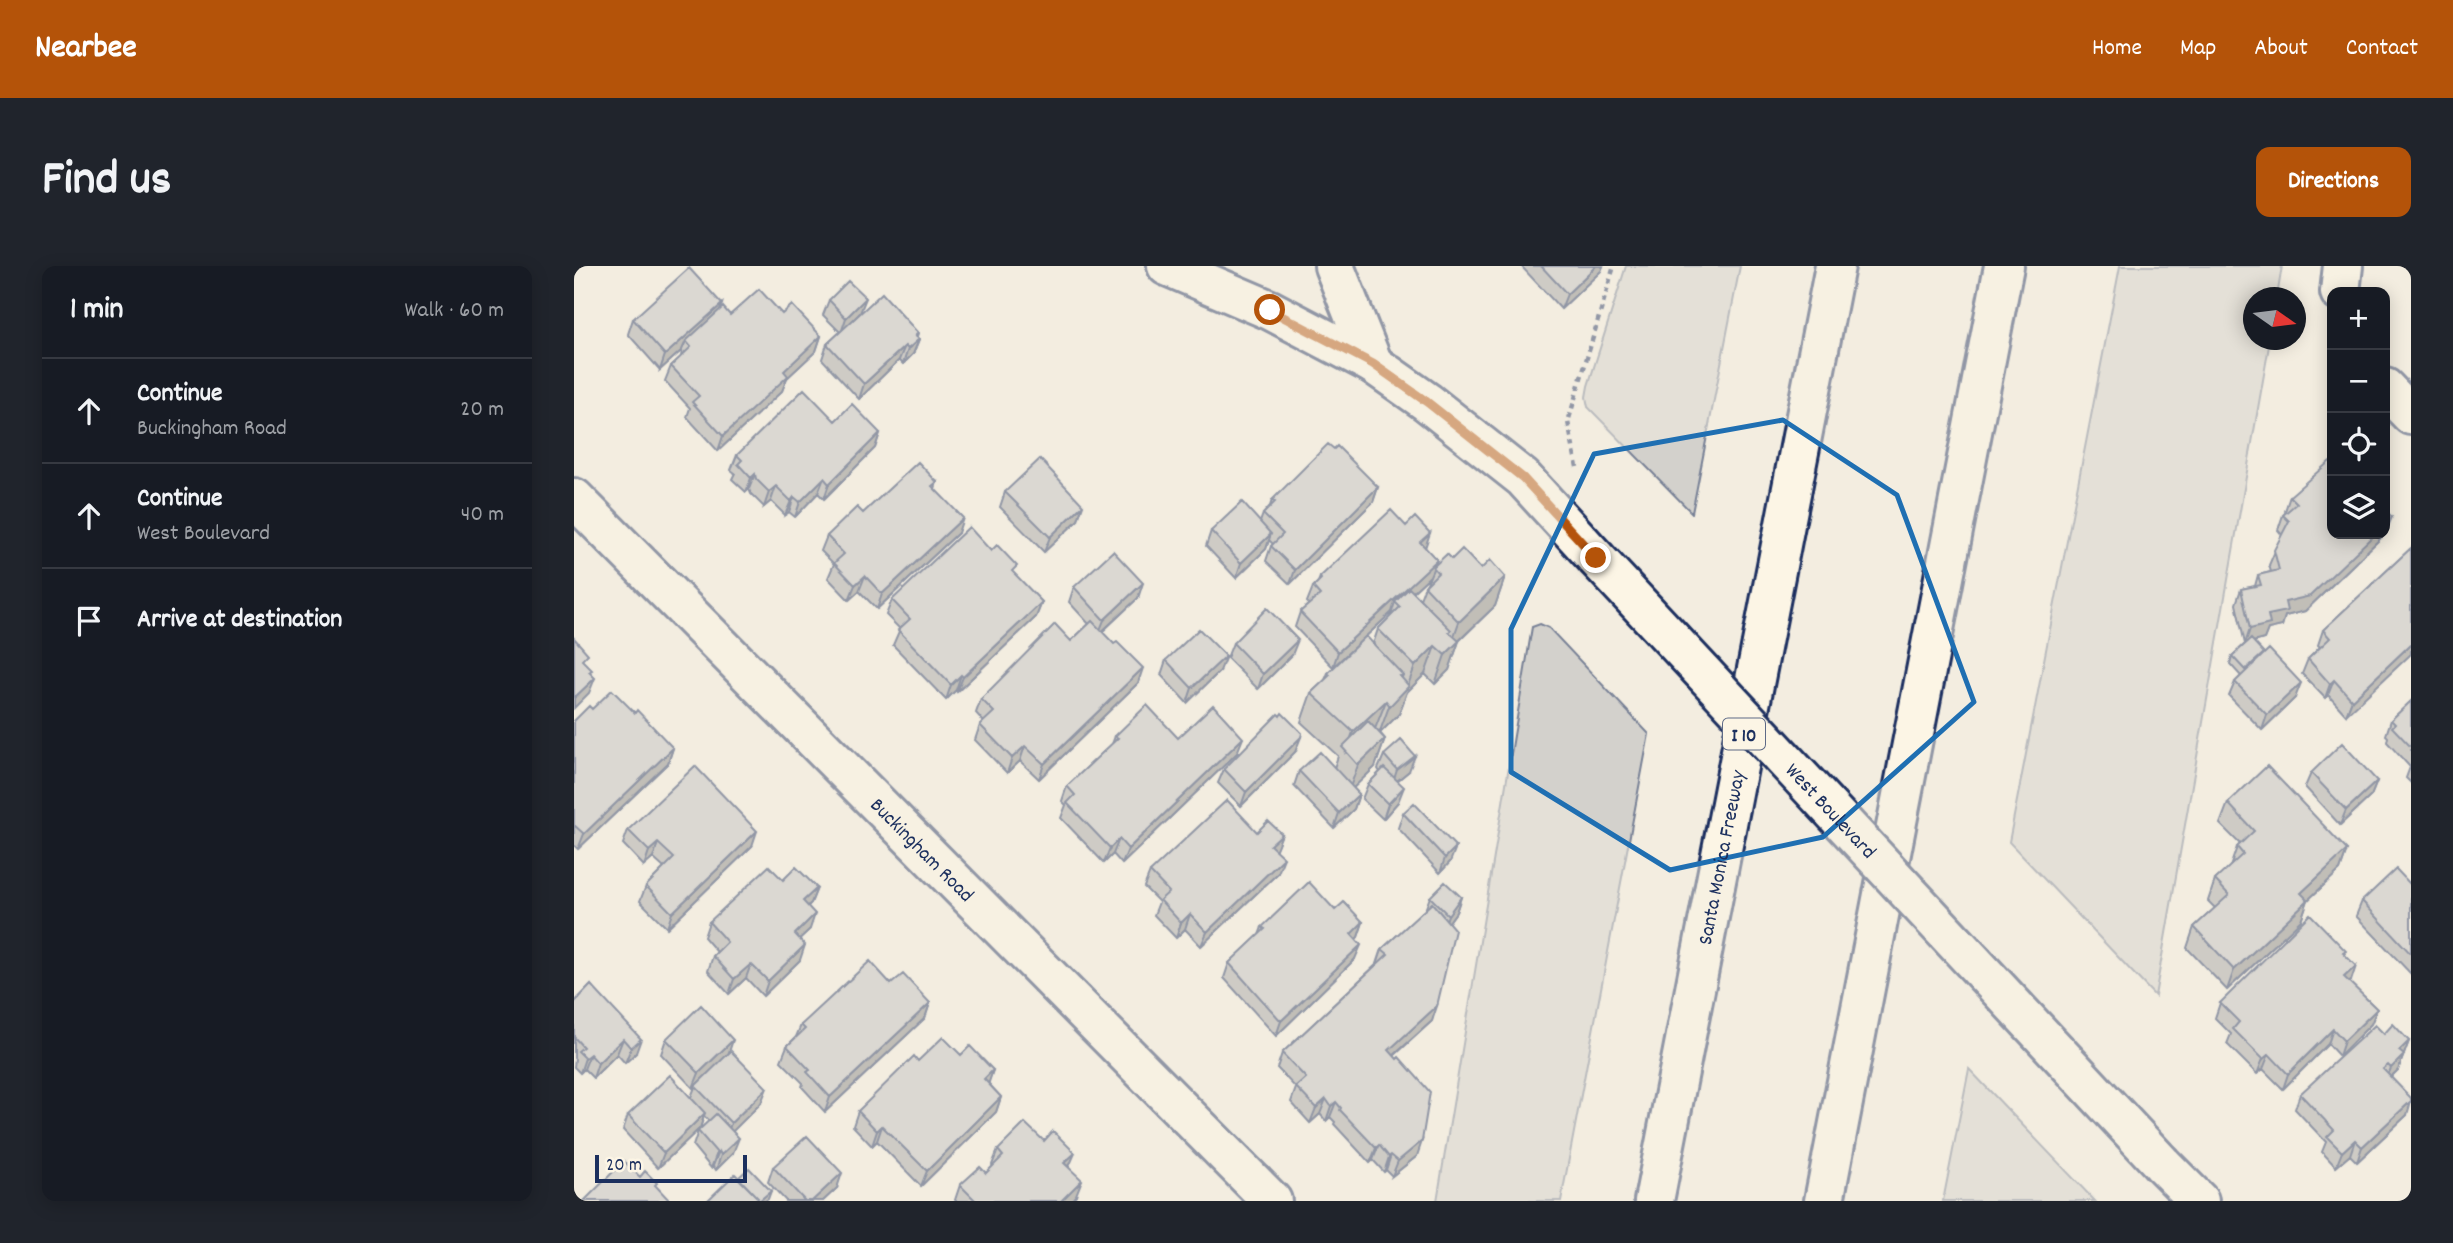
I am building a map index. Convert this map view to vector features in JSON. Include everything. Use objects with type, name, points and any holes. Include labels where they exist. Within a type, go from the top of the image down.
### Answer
[{"type":"main road","points":[[1167,266],[1270,310],[1373,364]]},
{"type":"main road","points":[[1334,266],[1373,364]]},
{"type":"main road","name":"Santa Monica Freeway","points":[[1654,1201],[1835,266]]},
{"type":"main road","points":[[1824,1201],[2004,266]]},
{"type":"main road","points":[[2341,287],[2343,266]]},
{"type":"main road","name":"West Boulevard","points":[[1373,364],[1427,402],[1523,478],[2199,1201]]},
{"type":"main road","points":[[2390,393],[2411,415]]},
{"type":"main road","name":"Buckingham Road","points":[[574,498],[1272,1201]]},
{"type":"path","points":[[1579,477],[1568,422],[1614,266]]},
{"type":"highlighted area","points":[[1783,420],[1897,495],[1974,702],[1823,837],[1670,870],[1511,772],[1511,629],[1594,454]]},
{"type":"shaded area","points":[[1626,266],[1740,266],[1692,513],[1588,407],[1588,386]]},
{"type":"shaded area","points":[[2120,266],[2282,266],[2279,287],[2243,287],[2243,350],[2268,350],[2155,996],[2009,842]]},
{"type":"shaded area","points":[[1540,624],[1549,628],[1649,734],[1561,1201],[1437,1201],[1532,627]]},
{"type":"shaded area","points":[[1969,1069],[2095,1201],[1943,1201]]},
{"type":"building","points":[[1541,266],[1596,266],[1567,294]]},
{"type":"building","points":[[689,268],[722,304],[665,355],[633,319]]},
{"type":"building","points":[[848,281],[866,298],[846,318],[829,300]]},
{"type":"building","points":[[759,289],[782,314],[792,305],[821,336],[784,371],[788,376],[723,436],[692,402],[699,396],[671,366],[691,347],[686,341],[723,307],[730,315]]},
{"type":"building","points":[[882,293],[918,333],[915,336],[919,339],[908,349],[905,346],[864,384],[827,344]]},
{"type":"building","points":[[804,389],[835,421],[852,404],[880,433],[829,484],[824,478],[800,502],[794,497],[791,501],[776,486],[769,492],[756,479],[755,474],[751,478],[738,464],[742,460],[737,455]]},
{"type":"building","points":[[1328,444],[1334,449],[1337,446],[1378,487],[1295,570],[1271,546],[1283,534],[1263,514],[1275,502],[1272,500]]},
{"type":"building","points":[[1040,459],[1083,505],[1050,537],[1005,492]]},
{"type":"building","points":[[918,462],[937,482],[932,486],[963,518],[882,594],[865,576],[855,585],[834,563],[844,554],[827,536],[857,507],[863,513]]},
{"type":"building","points":[[2327,464],[2327,539],[2370,539],[2310,596],[2285,602],[2287,611],[2268,615],[2270,624],[2250,629],[2241,589],[2261,585],[2258,575],[2279,570],[2274,550],[2289,521],[2283,515],[2297,503],[2290,496]]},
{"type":"building","points":[[1242,502],[1271,534],[1241,563],[1211,531]]},
{"type":"building","points":[[1391,510],[1406,526],[1415,517],[1430,533],[1420,542],[1437,560],[1338,652],[1300,612],[1320,595],[1313,587],[1320,577]]},
{"type":"building","points":[[969,527],[991,551],[997,545],[1017,566],[1012,571],[1042,602],[963,677],[961,675],[951,685],[898,630],[910,619],[892,600]]},
{"type":"building","points":[[2411,548],[2411,644],[2352,700],[2334,680],[2330,684],[2308,659],[2330,638],[2323,630]]},
{"type":"building","points":[[1462,549],[1481,569],[1490,560],[1505,577],[1459,622],[1425,586],[1438,573],[1433,567],[1447,554],[1452,559]]},
{"type":"building","points":[[1113,551],[1143,583],[1104,620],[1074,587]]},
{"type":"building","points":[[1409,588],[1459,641],[1445,655],[1435,646],[1415,666],[1378,629],[1400,607],[1395,602]]},
{"type":"building","points":[[1267,608],[1298,640],[1263,674],[1233,643]]},
{"type":"building","points":[[1092,621],[1143,668],[1044,764],[1025,746],[1012,758],[980,725],[994,712],[981,699],[1055,624],[1071,641]]},
{"type":"building","points":[[1199,629],[1226,656],[1192,688],[1166,660]]},
{"type":"building","points":[[1366,636],[1403,675],[1400,676],[1409,686],[1390,706],[1386,701],[1353,732],[1311,693]]},
{"type":"building","points":[[574,638],[588,654],[582,660],[592,670],[589,672],[595,678],[574,698]]},
{"type":"building","points":[[2251,639],[2264,653],[2245,670],[2232,656]]},
{"type":"building","points":[[2269,649],[2301,683],[2267,715],[2235,682]]},
{"type":"building","points":[[612,690],[635,713],[637,710],[673,748],[584,834],[574,825],[574,721],[589,706],[592,709]]},
{"type":"building","points":[[2411,701],[2411,747],[2392,727],[2395,724],[2391,720]]},
{"type":"building","points":[[1147,705],[1178,738],[1213,705],[1243,738],[1128,849],[1119,839],[1110,848],[1067,803],[1075,795],[1067,786],[1118,738],[1115,736]]},
{"type":"building","points":[[1282,713],[1302,733],[1301,737],[1246,792],[1224,769]]},
{"type":"building","points":[[1368,721],[1385,739],[1358,765],[1342,747]]},
{"type":"building","points":[[1401,740],[1415,756],[1397,770],[1384,755]]},
{"type":"building","points":[[2342,743],[2377,781],[2346,810],[2311,773]]},
{"type":"building","points":[[1320,752],[1359,794],[1339,813],[1299,771]]},
{"type":"building","points":[[695,766],[757,831],[672,913],[646,886],[674,858],[658,843],[649,851],[628,830]]},
{"type":"building","points":[[2267,766],[2347,850],[2301,893],[2308,900],[2234,970],[2194,927],[2229,895],[2215,880],[2243,854],[2237,847],[2254,831],[2228,803]]},
{"type":"building","points":[[1384,768],[1404,787],[1388,804],[1368,784]]},
{"type":"building","points":[[1227,800],[1257,832],[1268,821],[1282,834],[1270,845],[1284,858],[1207,932],[1190,914],[1181,923],[1160,900],[1169,892],[1150,872]]},
{"type":"building","points":[[1414,803],[1456,847],[1445,858],[1403,813]]},
{"type":"building","points":[[769,866],[783,880],[796,867],[817,888],[803,901],[815,914],[795,934],[805,945],[768,981],[751,964],[734,979],[713,956],[727,942],[709,922]]},
{"type":"building","points":[[2396,869],[2411,885],[2411,954],[2362,901]]},
{"type":"building","points":[[1309,882],[1335,910],[1344,902],[1363,922],[1351,934],[1361,945],[1281,1021],[1229,963]]},
{"type":"building","points":[[1445,882],[1461,897],[1448,915],[1430,897]]},
{"type":"building","points":[[1432,903],[1455,930],[1437,1006],[1389,1050],[1397,1059],[1399,1057],[1430,1092],[1422,1141],[1398,1161],[1391,1155],[1389,1157],[1379,1145],[1376,1148],[1340,1110],[1336,1102],[1331,1106],[1326,1099],[1316,1108],[1296,1087],[1306,1078],[1282,1053],[1388,954],[1382,949]]},
{"type":"building","points":[[2310,914],[2346,951],[2343,953],[2356,966],[2344,977],[2377,1009],[2344,1041],[2333,1029],[2288,1074],[2269,1054],[2263,1059],[2233,1029],[2239,1022],[2220,1003]]},
{"type":"building","points":[[870,961],[891,984],[903,974],[930,1003],[830,1097],[807,1072],[810,1070],[787,1046],[805,1029],[801,1025]]},
{"type":"building","points":[[591,985],[641,1039],[631,1048],[623,1039],[598,1063],[590,1054],[585,1058],[578,1051],[583,1047],[574,1037],[574,1003]]},
{"type":"building","points":[[701,1005],[733,1040],[699,1073],[666,1039]]},
{"type":"building","points":[[2393,1024],[2409,1041],[2399,1051],[2404,1055],[2391,1068],[2388,1065],[2383,1069],[2411,1101],[2362,1147],[2355,1140],[2342,1152],[2327,1137],[2334,1130],[2300,1094],[2375,1025],[2384,1034]]},
{"type":"building","points":[[943,1037],[961,1055],[970,1046],[993,1070],[984,1079],[1001,1097],[927,1171],[882,1126],[877,1131],[858,1111],[914,1056],[918,1061]]},
{"type":"building","points":[[731,1051],[767,1088],[731,1123],[695,1086]]},
{"type":"building","points":[[670,1075],[705,1113],[664,1153],[628,1115]]},
{"type":"building","points":[[716,1114],[739,1138],[721,1155],[698,1131]]},
{"type":"building","points":[[1025,1123],[1044,1141],[1053,1131],[1075,1153],[1064,1163],[1082,1180],[1061,1201],[976,1201],[960,1185],[980,1167],[986,1173],[1003,1156],[998,1150]]},
{"type":"building","points":[[807,1136],[842,1173],[812,1201],[805,1201],[773,1167]]},
{"type":"building","points":[[624,1161],[640,1177],[645,1171],[670,1201],[584,1201]]},
{"type":"building","points":[[749,1168],[771,1191],[759,1201],[738,1178]]},
{"type":"building","points":[[735,1174],[758,1198],[756,1201],[707,1201]]},
{"type":"route","points":[[1270,310],[1373,364],[1427,402],[1523,478],[1596,558]]}]
